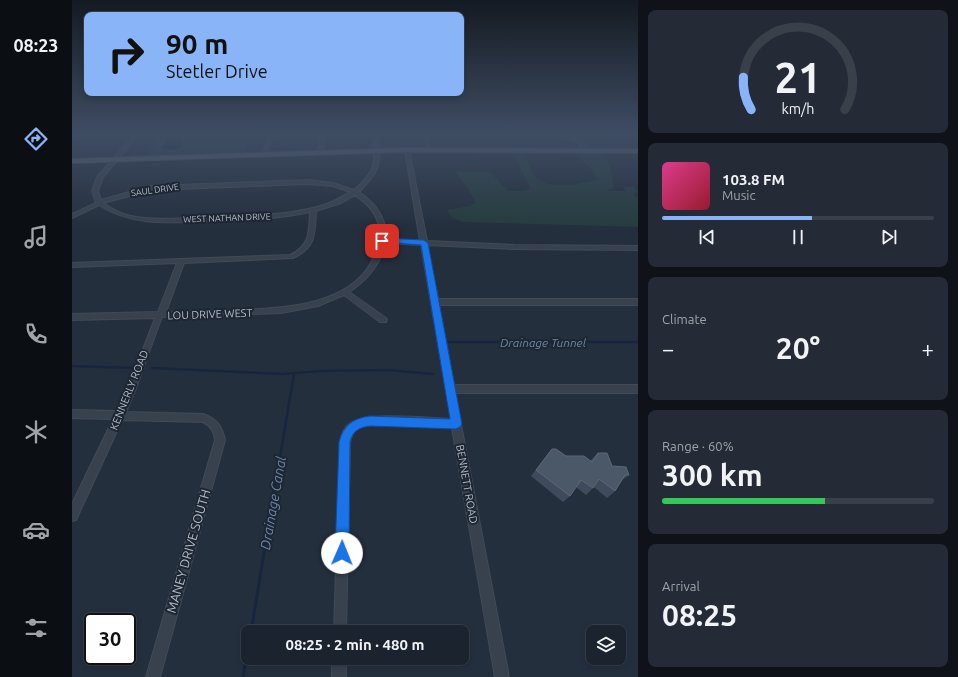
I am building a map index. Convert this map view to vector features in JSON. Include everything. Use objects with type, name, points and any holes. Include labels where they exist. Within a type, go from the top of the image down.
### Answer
[{"type":"street","points":[[98,203],[95,191],[98,181],[111,165]]},
{"type":"street","points":[[376,165],[375,171],[356,193],[371,205],[379,216],[382,229],[382,241],[514,247],[638,248]]},
{"type":"street","name":"BENNETT ROAD","points":[[410,165],[502,677]]},
{"type":"street","name":"SAUL DRIVE","points":[[72,216],[98,203],[117,196],[151,188],[308,182],[326,184],[356,193]]},
{"type":"street","name":"WEST NATHAN DRIVE","points":[[98,203],[120,215],[152,220],[271,216],[313,210],[356,193]]},
{"type":"street","points":[[72,264],[283,258],[300,253],[307,247],[310,242],[313,210]]},
{"type":"street","name":"LOU DRIVE WEST","points":[[72,317],[287,310],[311,305],[344,292],[356,284],[371,270],[381,253],[382,241]]},
{"type":"street","name":"KENNERLY ROAD","points":[[72,516],[132,388],[156,322],[164,308],[181,261]]},
{"type":"street","points":[[344,292],[383,320]]},
{"type":"street","points":[[435,302],[638,302]]},
{"type":"street","points":[[451,389],[638,389]]},
{"type":"street","points":[[72,414],[120,415]]},
{"type":"street","name":"MANEY DRIVE SOUTH","points":[[120,415],[203,418],[210,420],[215,424],[219,431],[220,440],[153,677]]},
{"type":"street","points":[[340,625],[346,435],[356,424],[370,421],[456,424]]},
{"type":"street","points":[[339,665],[339,677]]},
{"type":"green space","points":[[518,165],[529,165],[538,179],[549,184],[557,185],[583,183],[596,180],[595,173],[587,165],[609,165],[613,178],[613,188],[606,191],[626,191],[623,187],[634,187],[638,192],[633,193],[636,197],[638,197],[638,227],[464,222],[452,218],[447,210],[470,206],[476,202],[467,187],[454,171],[490,172],[508,191],[531,189]]},
{"type":"building","points":[[552,449],[556,449],[566,456],[584,456],[592,462],[598,453],[607,453],[612,466],[626,467],[629,475],[625,475],[615,491],[599,479],[593,488],[581,480],[570,496],[536,470]]},
{"type":"waterway","name":"Drainage Tunnel","points":[[449,342],[638,342]]},
{"type":"waterway","name":"Drainage Canal","points":[[72,366],[133,368]]},
{"type":"waterway","name":"Drainage Canal","points":[[152,368],[282,374],[321,371],[388,370],[433,374]]},
{"type":"waterway","name":"Drainage Canal","points":[[276,481],[294,374]]},
{"type":"waterway","name":"Drainage Canal","points":[[252,625],[276,480]]},
{"type":"waterway","name":"Drainage Canal","points":[[243,677],[245,665]]},
{"type":"route","points":[[342,553],[345,442],[346,435],[350,429],[356,424],[370,421],[456,424],[424,243],[382,241]]}]
